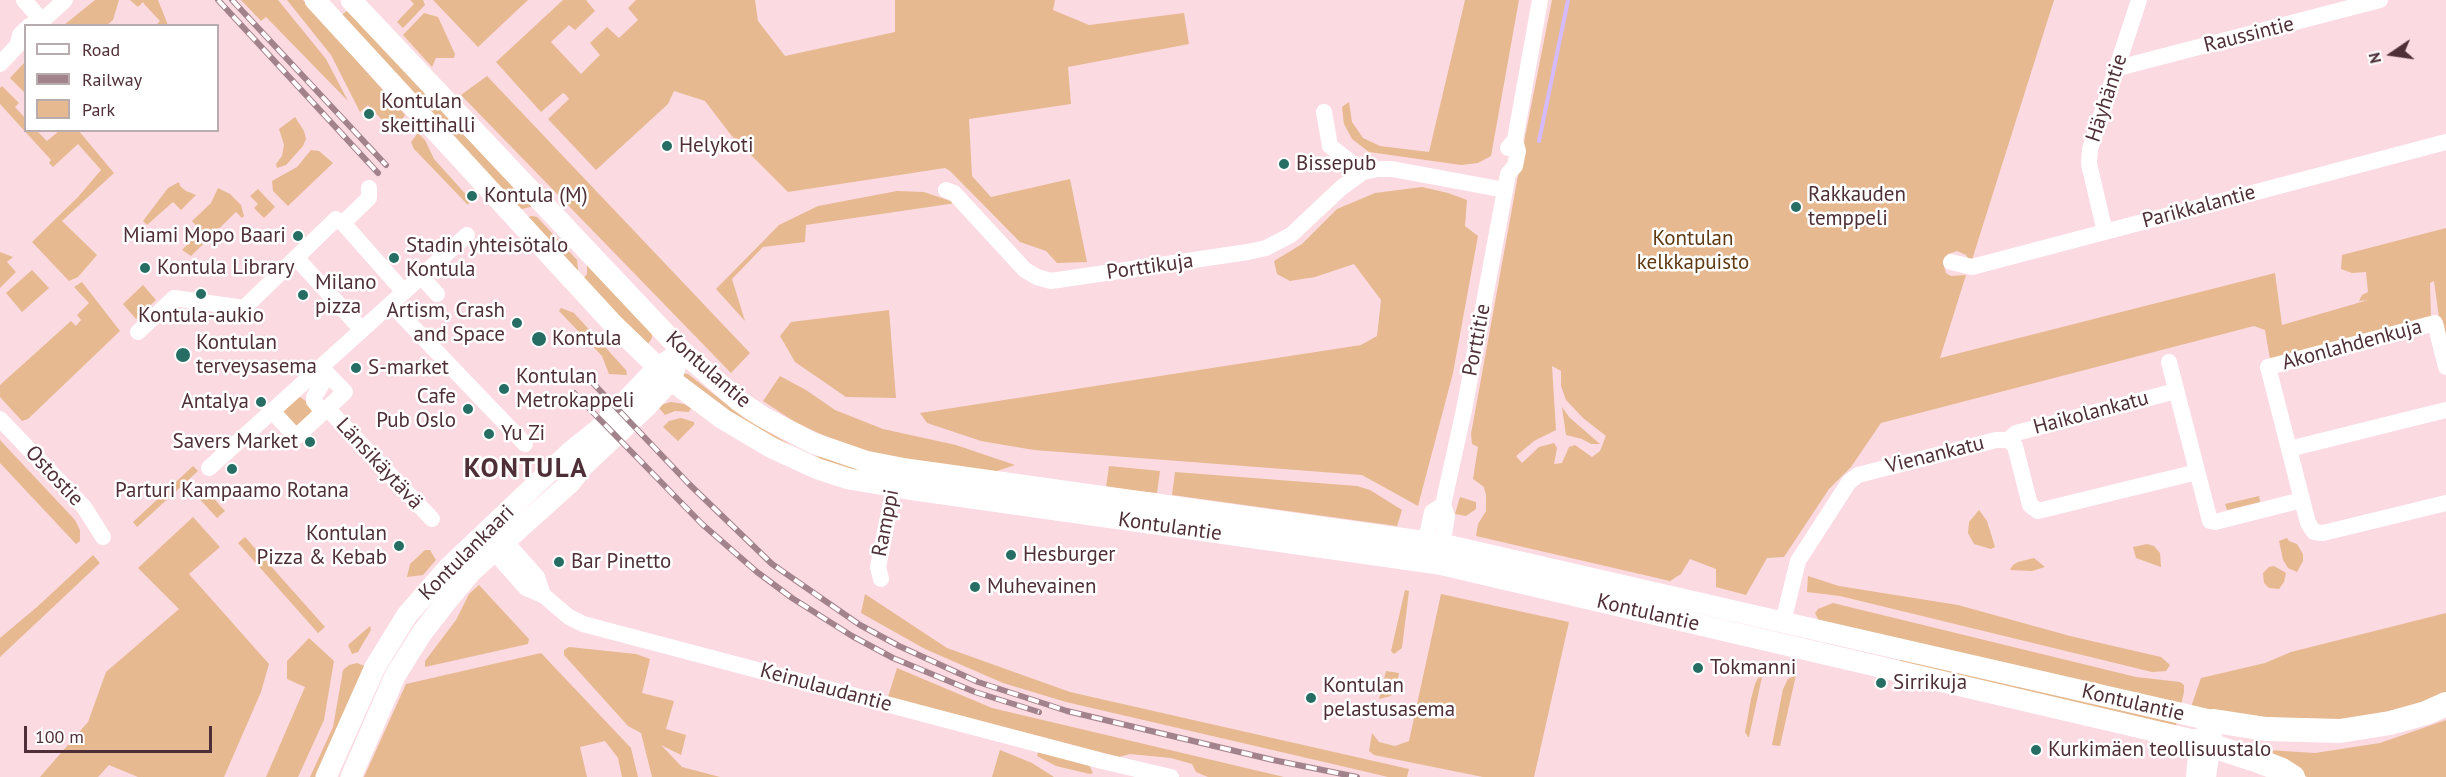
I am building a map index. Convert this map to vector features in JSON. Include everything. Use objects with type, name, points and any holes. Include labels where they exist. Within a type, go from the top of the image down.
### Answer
[{"type":"highway","points":[[2214,721],[2266,729],[2340,731],[2400,721],[2446,704]]},
{"type":"highway","points":[[2206,744],[2256,760],[2293,777]]},
{"type":"highway","points":[[2256,760],[2279,777]]},
{"type":"main road","name":"Kontulantie","points":[[315,0],[613,324],[664,374],[723,419],[797,460],[849,479],[896,477]]},
{"type":"main road","name":"Kontulantie","points":[[351,0],[682,351],[739,401],[791,433],[896,477],[1077,515],[1432,553],[1783,622],[2214,721]]},
{"type":"main road","name":"Kontulankaari","points":[[351,777],[395,676],[422,633],[459,585],[570,483],[584,452],[599,429],[647,392],[682,351]]},
{"type":"main road","name":"Kontulankaari","points":[[326,777],[375,667],[398,628],[434,582],[486,531],[584,452]]},
{"type":"main road","name":"Kontulantie","points":[[1432,553],[2206,744]]},
{"type":"street","points":[[24,0],[37,24],[65,0]]},
{"type":"street","name":"Porttitie","points":[[1432,553],[1432,512],[1443,505],[1466,401],[1507,182],[1505,164],[1508,149],[1515,140],[1540,0]]},
{"type":"street","name":"Häyhäntie","points":[[2105,232],[2089,156],[2139,0]]},
{"type":"street","name":"Raussintie","points":[[2118,68],[2380,0]]},
{"type":"street","points":[[0,64],[21,45],[20,34],[24,31]]},
{"type":"street","points":[[1324,112],[1330,146],[1364,172],[1392,169],[1507,182]]},
{"type":"street","name":"Parikkalantie","points":[[1951,262],[1972,267],[2446,142]]},
{"type":"street","name":"Porttikuja","points":[[946,190],[954,194],[1025,270],[1036,277],[1054,281],[1266,248],[1291,235],[1341,189],[1364,172]]},
{"type":"street","points":[[358,199],[369,188],[369,198],[342,223],[404,292]]},
{"type":"street","points":[[138,332],[174,298],[244,308],[265,284],[302,254],[336,219]]},
{"type":"street","points":[[209,468],[295,391],[324,371],[362,330],[421,276],[456,249],[467,235]]},
{"type":"street","points":[[302,254],[362,330]]},
{"type":"street","points":[[421,276],[437,294]]},
{"type":"street","points":[[391,304],[436,340],[525,444]]},
{"type":"street","name":"Akonlahdenkuja","points":[[2289,449],[2268,367],[2435,323],[2446,366]]},
{"type":"street","points":[[2169,362],[2210,521],[2215,522],[2302,500]]},
{"type":"street","points":[[272,411],[296,439],[322,408],[345,392],[324,371]]},
{"type":"street","points":[[322,408],[314,397],[324,371]]},
{"type":"street","name":"Länsikäytävä","points":[[295,391],[322,408],[432,519]]},
{"type":"street","name":"Haikolankatu","points":[[2008,440],[2016,433],[2176,391]]},
{"type":"street","points":[[2446,410],[2289,449],[2310,529],[2318,534],[2446,503]]},
{"type":"street","name":"Ostostie","points":[[0,419],[84,507],[103,537]]},
{"type":"street","name":"Vienankatu","points":[[1783,622],[1798,561],[1849,482],[1858,475],[1996,440],[2008,440],[2014,446],[2030,505],[2038,511],[2197,472]]},
{"type":"street","name":"Ramppi","points":[[881,579],[878,567],[896,477]]},
{"type":"street","name":"Keinulaudantie","points":[[486,531],[500,547],[537,577],[543,595],[569,617],[598,629],[1103,769],[1171,777]]},
{"type":"street","points":[[2194,777],[2214,721]]},
{"type":"street","points":[[2206,744],[2208,777]]},
{"type":"green space","points":[[95,0],[119,0],[113,20],[108,24],[65,24]]},
{"type":"green space","points":[[130,0],[158,0],[168,24],[157,24],[160,21],[143,2],[138,7]]},
{"type":"green space","points":[[241,0],[278,0],[326,59],[348,101],[266,17],[261,21]]},
{"type":"green space","points":[[287,0],[303,0],[405,115],[403,118],[390,123],[384,122],[368,105],[360,112],[331,55]]},
{"type":"green space","points":[[410,0],[423,0],[425,5],[403,28],[397,22],[414,4]]},
{"type":"green space","points":[[433,0],[528,0],[478,47]]},
{"type":"green space","points":[[563,0],[586,0],[595,11],[575,30],[569,25],[551,42],[581,74],[600,55],[590,43],[607,27],[619,38],[638,20],[628,8],[636,0],[755,0],[758,21],[785,56],[895,32],[895,0],[1055,0],[1053,10],[1089,25],[1184,13],[1189,44],[1068,67],[1071,104],[969,119],[972,176],[991,197],[1070,179],[1087,262],[1057,263],[1046,251],[1020,242],[945,168],[788,192],[731,135],[705,101],[674,91],[668,104],[596,170],[548,119],[569,99],[566,95],[563,93],[541,112],[496,62]]},
{"type":"green space","points":[[1465,0],[1519,0],[1491,156],[1478,163],[1461,165],[1369,152],[1352,139],[1344,124],[1342,107],[1349,102],[1352,122],[1363,138],[1380,146],[1429,152]]},
{"type":"green space","name":"Kontulan kelkkapuisto","points":[[1552,0],[2054,0],[1971,263],[1966,255],[1957,251],[1948,254],[1943,263],[1946,273],[1951,276],[1966,275],[1940,358],[2275,273],[2282,325],[2368,300],[2359,301],[2362,295],[2368,292],[2366,272],[2352,273],[2341,269],[2342,255],[2446,228],[2446,338],[2439,318],[2434,281],[2430,283],[2431,317],[2270,359],[2265,330],[2254,326],[1881,423],[1851,467],[1829,489],[1784,557],[1767,558],[1746,595],[1716,587],[1716,569],[1690,559],[1681,574],[1670,581],[1476,536],[1478,524],[1486,511],[1486,495],[1484,487],[1473,479],[1478,447],[1472,444],[1471,434]],"holes":[[[1552,366],[1561,371],[1561,386],[1566,400],[1583,418],[1606,436],[1600,451],[1592,457],[1575,445],[1569,447],[1562,463],[1554,464],[1557,448],[1554,443],[1539,447],[1522,463],[1516,456],[1534,441],[1556,430]]]},
{"type":"green space","points":[[348,10],[534,206],[518,210],[340,16]]},
{"type":"green space","points":[[424,13],[438,17],[455,54],[454,58],[436,58],[432,67],[403,35]]},
{"type":"green space","points":[[24,63],[24,92],[10,78]]},
{"type":"green space","points":[[487,76],[750,353],[731,373],[461,95]]},
{"type":"green space","points":[[2,86],[19,103],[15,107],[24,117],[24,130],[0,104]]},
{"type":"green space","points":[[295,117],[306,139],[303,146],[286,165],[277,168],[276,164],[282,156],[284,145],[279,129]]},
{"type":"green space","points":[[26,132],[38,132],[47,141],[58,132],[80,132],[114,173],[62,221],[97,255],[78,277],[69,281],[32,242],[78,197],[101,170],[78,144],[53,167],[49,163],[51,160]]},
{"type":"green space","points":[[418,133],[425,140],[434,159],[470,199],[468,205],[414,149],[411,142]]},
{"type":"green space","points":[[311,150],[319,151],[333,163],[288,206],[273,191],[272,181],[297,167]]},
{"type":"green space","points":[[179,182],[186,191],[196,195],[181,210],[173,202],[147,225],[143,221],[168,188]]},
{"type":"green space","points":[[1422,187],[1467,200],[1465,226],[1478,236],[1453,373],[1418,506],[1362,475],[1034,450],[981,441],[927,423],[920,413],[1361,345],[1377,336],[1381,300],[1354,264],[1315,277],[1290,281],[1277,274],[1274,261],[1302,244],[1337,209],[1375,193]]},
{"type":"green space","points":[[218,188],[230,194],[241,205],[244,216],[242,218],[236,212],[191,256],[182,250],[201,231],[192,221],[211,203]]},
{"type":"green space","points":[[258,189],[275,207],[264,218],[254,208],[258,204],[250,196]]},
{"type":"green space","points":[[897,191],[924,192],[956,203],[806,225],[805,242],[763,247],[732,279],[745,321],[716,289],[779,225],[818,206]]},
{"type":"green space","points":[[528,217],[537,217],[577,260],[578,269],[575,273]]},
{"type":"green space","points":[[0,252],[13,257],[7,262],[16,272],[0,288]]},
{"type":"green space","points":[[587,264],[652,333],[652,338],[646,347],[581,281],[587,274]]},
{"type":"green space","points":[[32,270],[49,288],[22,312],[6,293]]},
{"type":"green space","points":[[82,282],[120,331],[28,419],[22,421],[0,397],[0,385],[71,321],[76,326],[81,320],[77,315],[89,303],[74,287]]},
{"type":"green space","points":[[143,285],[156,300],[136,319],[123,304]]},
{"type":"green space","points":[[561,308],[574,313],[626,370],[627,375],[609,374],[602,356],[559,311]]},
{"type":"green space","points":[[889,310],[896,398],[846,397],[795,362],[780,336],[791,322]]},
{"type":"green space","points":[[679,373],[688,374],[744,418],[796,448],[815,456],[842,460],[886,476],[837,467],[753,429]]},
{"type":"green space","points":[[780,376],[835,410],[883,429],[956,445],[1015,465],[991,473],[881,455],[844,445],[795,422],[763,401]]},
{"type":"green space","points":[[295,393],[319,411],[297,432],[277,410]]},
{"type":"green space","points":[[671,402],[684,404],[691,408],[689,412],[675,411],[665,415],[659,408],[660,405]]},
{"type":"green space","points":[[1562,407],[1569,417],[1600,444],[1591,444],[1566,435]]},
{"type":"green space","points":[[681,418],[694,422],[694,425],[678,441],[663,427],[669,421]]},
{"type":"green space","points":[[0,440],[75,520],[80,530],[80,541],[76,544],[0,463]]},
{"type":"green space","points":[[193,466],[198,471],[137,527],[133,522]]},
{"type":"green space","points":[[1109,466],[1160,471],[1157,493],[1106,488]]},
{"type":"green space","points":[[1175,472],[1357,486],[1370,490],[1402,510],[1397,526],[1172,495]]},
{"type":"green space","points":[[200,489],[206,490],[225,511],[217,518],[195,494]]},
{"type":"green space","points":[[2259,496],[2260,502],[2227,510],[2225,504]]},
{"type":"green space","points":[[1460,497],[1476,502],[1476,509],[1466,516],[1455,514]]},
{"type":"green space","points":[[1979,510],[1987,521],[1995,547],[1991,549],[1974,544],[1968,533],[1969,522]]},
{"type":"green space","points":[[193,517],[220,547],[189,574],[269,664],[261,692],[224,777],[138,777],[109,765],[98,777],[40,777],[88,722],[106,672],[179,609],[138,568]]},
{"type":"green space","points":[[245,537],[325,627],[318,633],[238,543]]},
{"type":"green space","points":[[2287,538],[2297,544],[2303,554],[2303,561],[2297,572],[2288,568],[2283,560],[2279,541]]},
{"type":"green space","points":[[2147,544],[2154,546],[2160,553],[2161,567],[2136,558],[2133,547]]},
{"type":"green space","points":[[425,550],[430,550],[436,560],[423,575],[407,577],[410,564]]},
{"type":"green space","points":[[93,555],[100,563],[0,657],[0,638]]},
{"type":"green space","points":[[2034,558],[2045,567],[2032,571],[2010,570],[2018,562]]},
{"type":"green space","points":[[2274,566],[2286,573],[2279,589],[2269,588],[2264,583],[2263,573],[2269,567]]},
{"type":"green space","points":[[1808,576],[1839,586],[1958,605],[2070,636],[2161,657],[2170,665],[2166,671],[2152,672],[1840,596],[1807,592]]},
{"type":"green space","points":[[479,585],[529,639],[528,644],[425,667],[425,661],[456,620],[469,594]]},
{"type":"green space","points":[[1405,590],[1409,591],[1402,648],[1394,654],[1391,651]]},
{"type":"green space","points":[[865,594],[947,648],[1070,692],[1409,769],[1407,777],[1388,777],[1066,702],[1003,683],[925,649],[861,613]]},
{"type":"green space","points":[[1441,594],[1569,622],[1534,777],[1483,777],[1374,755],[1369,751],[1372,733],[1379,742],[1395,746],[1409,741]]},
{"type":"green space","points":[[1833,603],[2136,677],[2180,682],[2184,685],[2181,705],[1819,621],[1815,613],[1818,609]]},
{"type":"green space","points":[[2446,613],[2446,695],[2380,719],[2287,722],[2191,707],[2201,678],[2265,663],[2291,652]]},
{"type":"green space","points":[[370,626],[371,630],[358,652],[352,654],[348,645]]},
{"type":"green space","points":[[309,638],[334,661],[324,720],[298,777],[266,777],[305,687],[287,679],[287,661]]},
{"type":"green space","points":[[569,647],[636,654],[650,659],[642,693],[674,701],[666,729],[686,735],[681,755],[661,745],[682,767],[720,777],[652,777],[641,733],[628,726],[564,655],[564,650]]},
{"type":"green space","points":[[541,653],[631,748],[638,777],[622,777],[618,758],[605,741],[580,747],[587,777],[364,777],[406,684]]},
{"type":"green space","points":[[1900,659],[2177,722],[2175,728],[1899,665]]},
{"type":"green space","points":[[357,663],[367,667],[317,777],[310,777],[333,727],[343,670]]},
{"type":"green space","points":[[897,668],[992,708],[1284,777],[1208,777],[1196,772],[1192,764],[1171,758],[1130,754],[1119,757],[888,697]]},
{"type":"green space","points":[[1386,671],[1399,673],[1396,687],[1391,696],[1379,699]]},
{"type":"green space","points":[[1796,675],[1780,746],[1772,745],[1783,689],[1788,679]]},
{"type":"green space","points":[[1762,677],[1748,737],[1745,732],[1751,699],[1758,678]]},
{"type":"green space","points":[[2446,720],[2446,777],[2307,777],[2268,750],[2315,753],[2380,743]]},
{"type":"green space","points":[[1000,750],[1032,763],[1054,777],[992,777]]},
{"type":"green space","points":[[1039,750],[1088,763],[1093,773],[1056,766],[1037,756]]},
{"type":"waterway","points":[[1539,141],[1568,0]]},
{"type":"railway","points":[[218,0],[378,173]]},
{"type":"railway","points":[[232,0],[386,165]]},
{"type":"railway","points":[[590,380],[689,484],[772,564],[860,625],[899,646],[978,682],[1067,711],[1273,760],[1357,777]]},
{"type":"railway","points":[[574,393],[702,524],[757,572],[792,598],[852,636],[893,658],[975,692],[1039,712]]},
{"type":"place","name":"Kontulan skeittihalli","points":[[369,114]]},
{"type":"place","name":"Helykoti","points":[[667,146]]},
{"type":"place","name":"Bissepub","points":[[1284,164]]},
{"type":"place","name":"Kontula (M)","points":[[472,196]]},
{"type":"place","name":"Rakkauden temppeli","points":[[1796,207]]},
{"type":"place","name":"Miami Mopo Baari","points":[[298,236]]},
{"type":"place","name":"Stadin yhteisötalo Kontula","points":[[394,258]]},
{"type":"place","name":"Kontula Library","points":[[145,268]]},
{"type":"place","name":"Kontula-aukio","points":[[201,294]]},
{"type":"place","name":"Milano pizza","points":[[303,295]]},
{"type":"place","name":"Artism, Crash and Space","points":[[517,323]]},
{"type":"place","name":"Kontula","points":[[539,339]]},
{"type":"place","name":"Kontulan terveysasema","points":[[183,355]]},
{"type":"place","name":"S-market","points":[[356,368]]},
{"type":"place","name":"Kontulan Metrokappeli","points":[[504,389]]},
{"type":"place","name":"Antalya","points":[[261,402]]},
{"type":"place","name":"Cafe Pub Oslo","points":[[468,409]]},
{"type":"place","name":"Yu Zi","points":[[489,434]]},
{"type":"place","name":"Savers Market","points":[[310,442]]},
{"type":"place","name":"Parturi Kampaamo Rotana","points":[[232,469]]},
{"type":"place","name":"Kontulan Pizza & Kebab","points":[[399,546]]},
{"type":"place","name":"Hesburger","points":[[1011,555]]},
{"type":"place","name":"Bar Pinetto","points":[[559,562]]},
{"type":"place","name":"Muhevainen","points":[[975,587]]},
{"type":"place","name":"Tokmanni","points":[[1698,668]]},
{"type":"place","name":"Sirrikuja","points":[[1881,683]]},
{"type":"place","name":"Kontulan pelastusasema","points":[[1311,698]]},
{"type":"place","name":"Kurkimäen teollisuustalo","points":[[2036,750]]},
{"type":"district","name":"KONTULA","points":[[526,469]]}]
